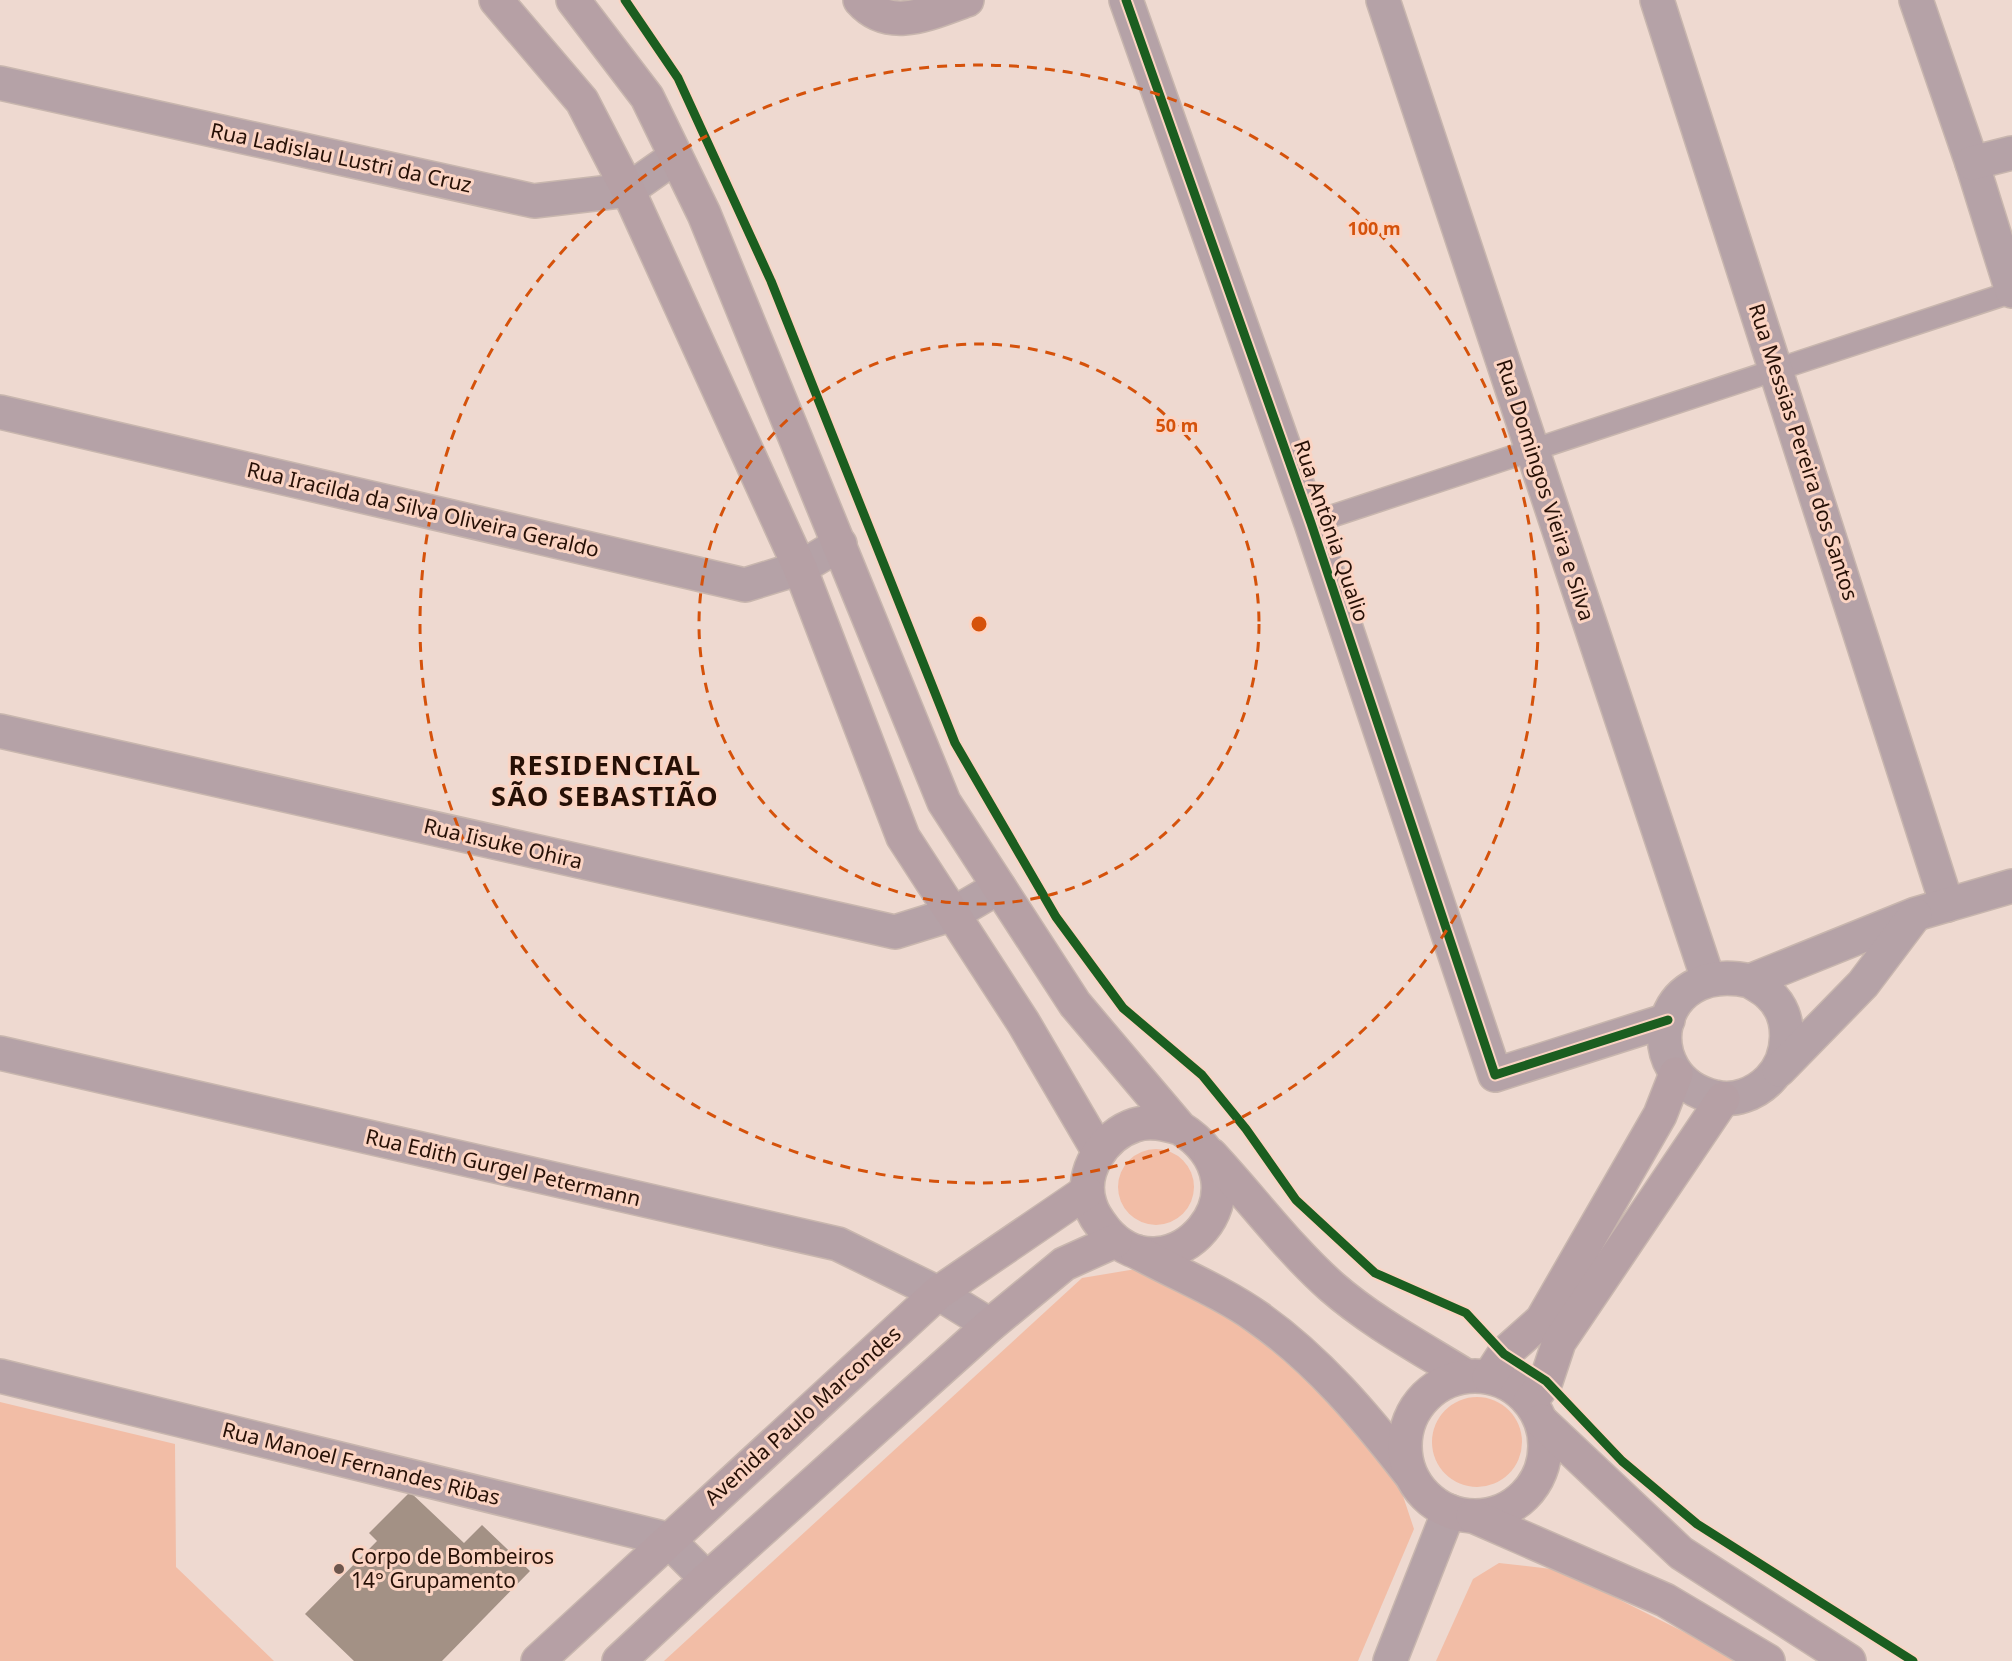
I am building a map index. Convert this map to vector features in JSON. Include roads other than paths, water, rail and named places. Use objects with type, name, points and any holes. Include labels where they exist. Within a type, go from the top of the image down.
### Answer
[{"type":"main road","points":[[496,0],[582,100],[628,190],[800,568],[903,837],[1023,1022],[1099,1152]]},
{"type":"main road","points":[[573,0],[647,97],[704,214],[944,802],[1075,1005],[1180,1128],[1197,1139],[1259,1206],[1284,1241],[1334,1288],[1387,1326],[1477,1376],[1504,1382],[1681,1553],[1849,1661]]},
{"type":"main road","points":[[873,9],[915,19],[967,0]]},
{"type":"main road","points":[[1412,1476],[1405,1455],[1405,1433],[1413,1412],[1426,1395],[1445,1382],[1477,1376],[1542,1320],[1660,1115],[1676,1074]]},
{"type":"main road","points":[[1461,1513],[1496,1513],[1516,1503],[1532,1487],[1542,1466],[1545,1444],[1535,1412],[1559,1342],[1723,1099]]},
{"type":"main road","points":[[1180,1128],[1158,1122],[1135,1125],[1115,1136],[1099,1152],[1091,1168],[1086,1192],[1094,1216],[1125,1246],[1257,1316],[1300,1352],[1366,1418],[1412,1476],[1421,1491],[1461,1513],[1665,1600],[1768,1661]]},
{"type":"main road","points":[[619,1661],[706,1579],[990,1325],[1064,1264],[1125,1246],[1158,1254],[1180,1248],[1198,1236],[1212,1218],[1219,1197],[1218,1175],[1210,1154]]},
{"type":"main road","name":"Avenida Paulo Marcondes","points":[[538,1661],[667,1539],[938,1293],[1086,1192]]},
{"type":"street","name":"Rua Antônia Qualio","points":[[1126,0],[1311,523],[1495,1075],[1668,1020]]},
{"type":"street","name":"Rua Domingos Vieira e Silva","points":[[1383,0],[1708,979]]},
{"type":"street","name":"Rua Messias Pereira dos Santos","points":[[1657,0],[1776,369],[1931,910]]},
{"type":"street","points":[[1916,0],[1972,163],[2012,291]]},
{"type":"street","name":"Rua Ladislau Lustri da Cruz","points":[[0,83],[534,201],[628,190],[675,157]]},
{"type":"street","points":[[1972,163],[2012,153]]},
{"type":"street","name":"Rua Iracilda da Silva Oliveira Geraldo","points":[[0,412],[745,585],[800,568],[840,544]]},
{"type":"street","name":"Rua Iisuke Ohira","points":[[0,731],[895,933],[953,914],[999,887]]},
{"type":"street","points":[[1750,981],[1931,910],[2012,886]]},
{"type":"street","points":[[1776,1074],[1785,1054],[1787,1033],[1782,1012],[1770,995],[1750,981],[1729,976],[1708,979],[1689,988],[1674,1004],[1664,1033],[1667,1055],[1676,1074],[1702,1094],[1723,1099],[1743,1096],[1763,1087],[1776,1074],[1863,984],[1931,910]]},
{"type":"street","name":"Rua Edith Gurgel Petermann","points":[[0,1053],[838,1244],[938,1293],[990,1325]]},
{"type":"street","name":"Rua Manoel Fernandes Ribas","points":[[0,1376],[667,1539]]},
{"type":"street","points":[[1390,1661],[1461,1513]]},
{"type":"street","points":[[667,1539],[706,1579]]},
{"type":"lane","points":[[1311,523],[2012,291]]},
{"type":"place","name":"Corpo de Bombeiros 14° Grupamento","points":[[339,1569]]},
{"type":"district","name":"RESIDENCIAL SÃO SEBASTIÃO","points":[[605,782]]}]
